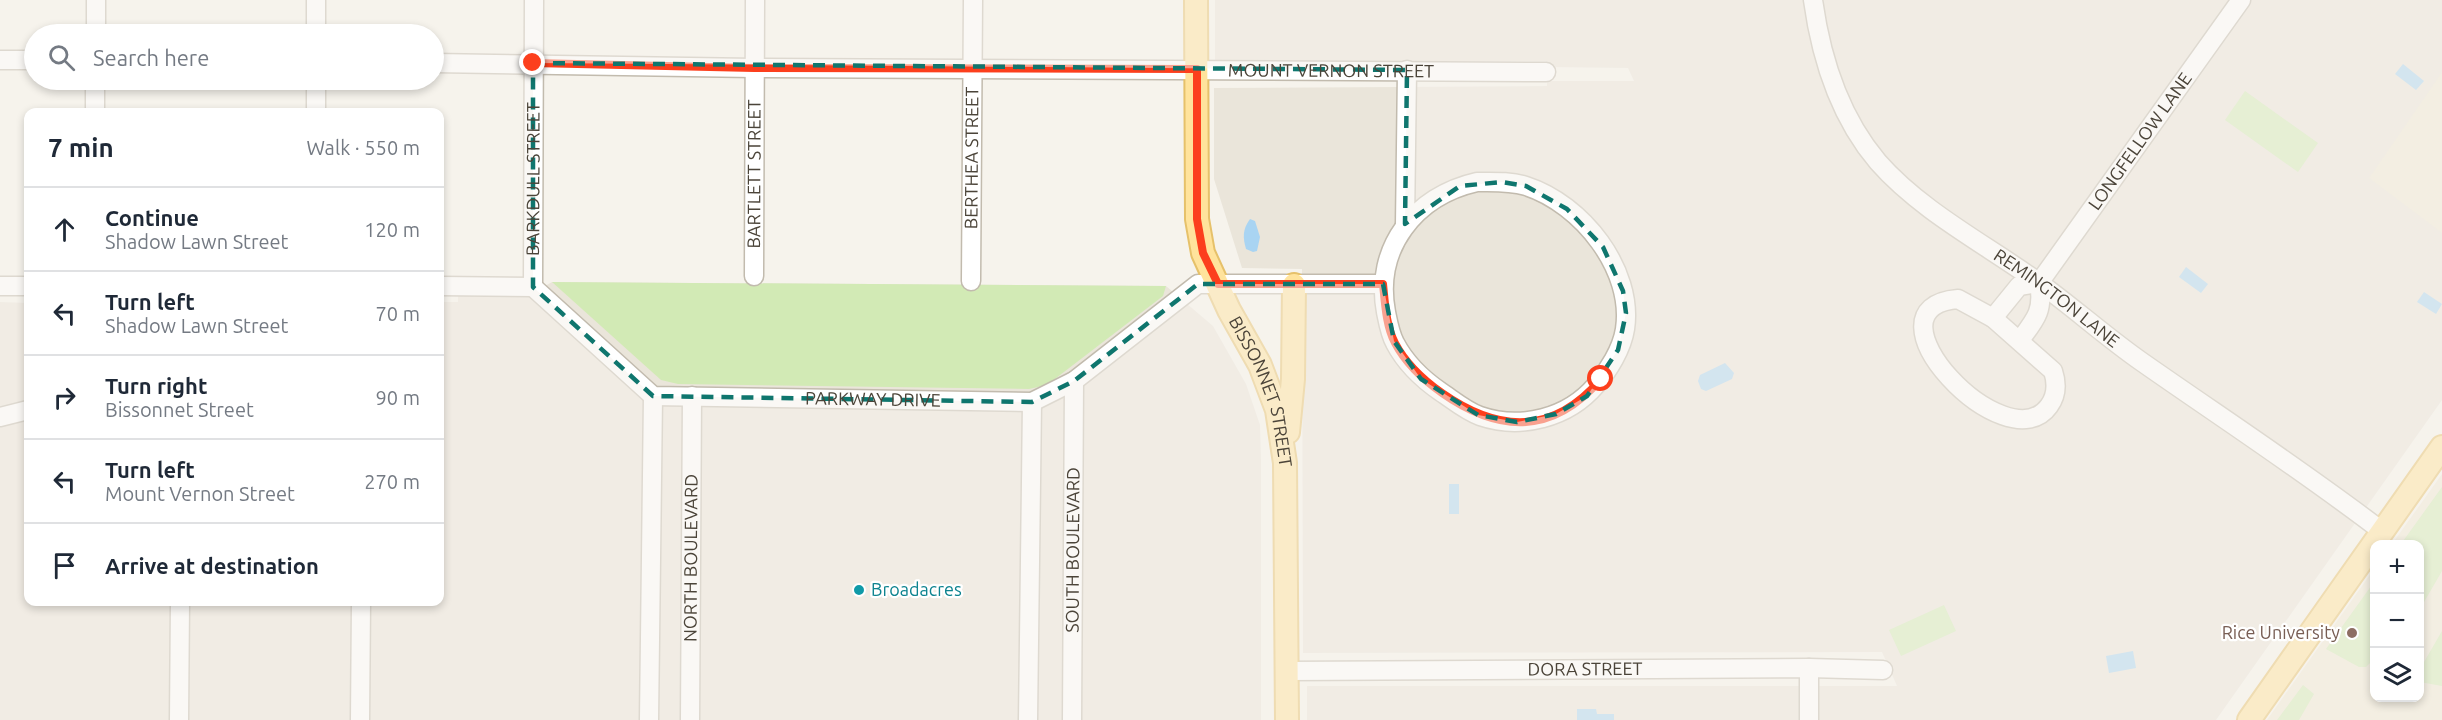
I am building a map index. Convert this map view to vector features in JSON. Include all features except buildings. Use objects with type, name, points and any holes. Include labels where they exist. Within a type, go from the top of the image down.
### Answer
[{"type":"main road","name":"BISSONNET STREET","points":[[1196,0],[1197,219],[1203,253],[1229,310],[1260,365],[1277,410],[1285,463],[1287,720]]},
{"type":"main road","points":[[1285,463],[1293,379],[1294,285]]},
{"type":"main road","points":[[2249,720],[2442,447]]},
{"type":"street","points":[[96,0],[96,24]]},
{"type":"street","points":[[316,0],[316,24]]},
{"type":"street","name":"BARKDULL STREET","points":[[533,287],[534,0]]},
{"type":"street","name":"BARTLETT STREET","points":[[754,276],[755,0]]},
{"type":"street","name":"BERTHEA STREET","points":[[971,281],[973,0]]},
{"type":"street","name":"REMINGTON LANE","points":[[1813,0],[1820,46],[1836,92],[1857,133],[1878,162],[1932,209],[2039,283],[2139,360],[2383,532]]},
{"type":"street","name":"LONGFELLOW LANE","points":[[2039,283],[2241,0]]},
{"type":"street","points":[[0,60],[24,60]]},
{"type":"street","name":"MOUNT VERNON STREET","points":[[444,63],[754,68],[1546,72]]},
{"type":"street","points":[[1405,224],[1407,70]]},
{"type":"street","points":[[95,90],[95,108]]},
{"type":"street","points":[[316,90],[316,108]]},
{"type":"street","points":[[1477,182],[1502,182],[1526,186],[1548,196],[1583,223],[1603,247],[1616,270],[1623,291],[1626,313],[1625,332],[1618,350],[1601,379],[1587,396],[1572,407],[1536,420],[1517,422],[1478,415],[1421,379],[1394,342],[1384,302],[1383,284],[1392,249],[1405,224],[1445,192],[1477,182]]},
{"type":"street","points":[[1993,318],[2019,286],[2039,283],[2042,298],[2037,318],[2020,340]]},
{"type":"street","name":"PARKWAY DRIVE","points":[[653,396],[1032,402],[1074,381],[1198,284],[1383,284]]},
{"type":"street","points":[[0,286],[24,286]]},
{"type":"street","points":[[444,286],[533,287],[653,396],[649,720]]},
{"type":"street","points":[[1958,299],[1993,318],[2020,340],[2053,371],[2056,382],[2053,400],[2044,413],[2026,419],[2004,415],[1966,395],[1950,379],[1938,362],[1928,345],[1922,328],[1927,312],[1936,303],[1958,299]]},
{"type":"street","name":"SOUTH BOULEVARD","points":[[1072,720],[1074,381]]},
{"type":"street","name":"NORTH BOULEVARD","points":[[690,720],[692,396]]},
{"type":"street","points":[[1028,720],[1032,402]]},
{"type":"street","points":[[0,417],[24,411]]},
{"type":"street","points":[[179,720],[180,606]]},
{"type":"street","points":[[360,720],[361,606]]},
{"type":"street","points":[[1809,668],[1809,720]]},
{"type":"street","name":"DORA STREET","points":[[1287,671],[1809,668],[1883,670]]},
{"type":"highlighted area","points":[[533,63],[1407,70],[1405,224],[1460,186],[1502,182],[1526,186],[1567,209],[1603,247],[1623,291],[1626,313],[1618,350],[1587,396],[1556,414],[1517,422],[1478,415],[1421,379],[1394,341],[1383,284],[1198,284],[1074,381],[1032,402],[653,396],[533,287]]},
{"type":"shaded area","points":[[1215,0],[2442,0],[2442,400],[2216,720],[1307,720],[1307,686],[1897,686],[1882,652],[1303,653],[1302,269],[1242,268],[1214,179],[1214,88],[1547,86],[1547,81],[1634,81],[1628,68],[1547,67],[1546,61],[1215,62]]},
{"type":"shaded area","points":[[2442,72],[2442,233],[2369,178]]},
{"type":"shaded area","name":"Broadacres","points":[[552,282],[1166,286],[1213,326],[1246,384],[1260,425],[1261,720],[0,720],[0,302],[24,303],[24,606],[444,606],[444,302],[458,302],[458,295],[528,296]]},
{"type":"shaded area","name":"Rice University","points":[[2442,474],[2442,720],[2267,720],[2370,575],[2370,702],[2424,702],[2424,540],[2395,540]]},
{"type":"green space","points":[[2245,91],[2318,143],[2298,172],[2225,120]]},
{"type":"green space","points":[[552,282],[1166,286],[1163,296],[1047,385],[1029,389],[678,384],[661,380]]},
{"type":"green space","points":[[2442,487],[2442,571],[2424,602],[2424,540],[2404,540]]},
{"type":"green space","points":[[2370,588],[2370,663],[2366,667],[2359,667],[2326,649]]},
{"type":"green space","points":[[1944,605],[1956,631],[1901,656],[1889,630]]},
{"type":"green space","points":[[2442,631],[2442,686],[2424,683],[2424,662]]},
{"type":"green space","points":[[2303,685],[2314,694],[2299,720],[2277,720]]},
{"type":"water","points":[[2403,64],[2424,81],[2416,90],[2395,74]]},
{"type":"water","points":[[1250,219],[1255,221],[1260,237],[1257,251],[1253,252],[1246,249],[1244,238],[1244,230]]},
{"type":"water","points":[[2186,267],[2208,284],[2201,293],[2179,277]]},
{"type":"water","points":[[2424,292],[2442,304],[2436,314],[2417,302]]},
{"type":"water","points":[[1725,363],[1734,373],[1732,379],[1706,391],[1701,389],[1698,381],[1700,375]]},
{"type":"water","points":[[1449,484],[1459,484],[1459,514],[1449,514]]},
{"type":"water","points":[[2133,651],[2136,668],[2109,673],[2106,656]]},
{"type":"water","points":[[1577,709],[1596,709],[1597,714],[1614,714],[1614,720],[1577,720]]},
{"type":"place","name":"Broadacres","points":[[859,590]]},
{"type":"place","name":"Rice University","points":[[2352,633]]},
{"type":"route","points":[[533,63],[754,68],[1197,69],[1197,219],[1203,253],[1218,284],[1383,284],[1384,302],[1394,342],[1421,379],[1478,415],[1497,420],[1517,422],[1536,420],[1556,414],[1572,407],[1587,396],[1601,379]]}]
